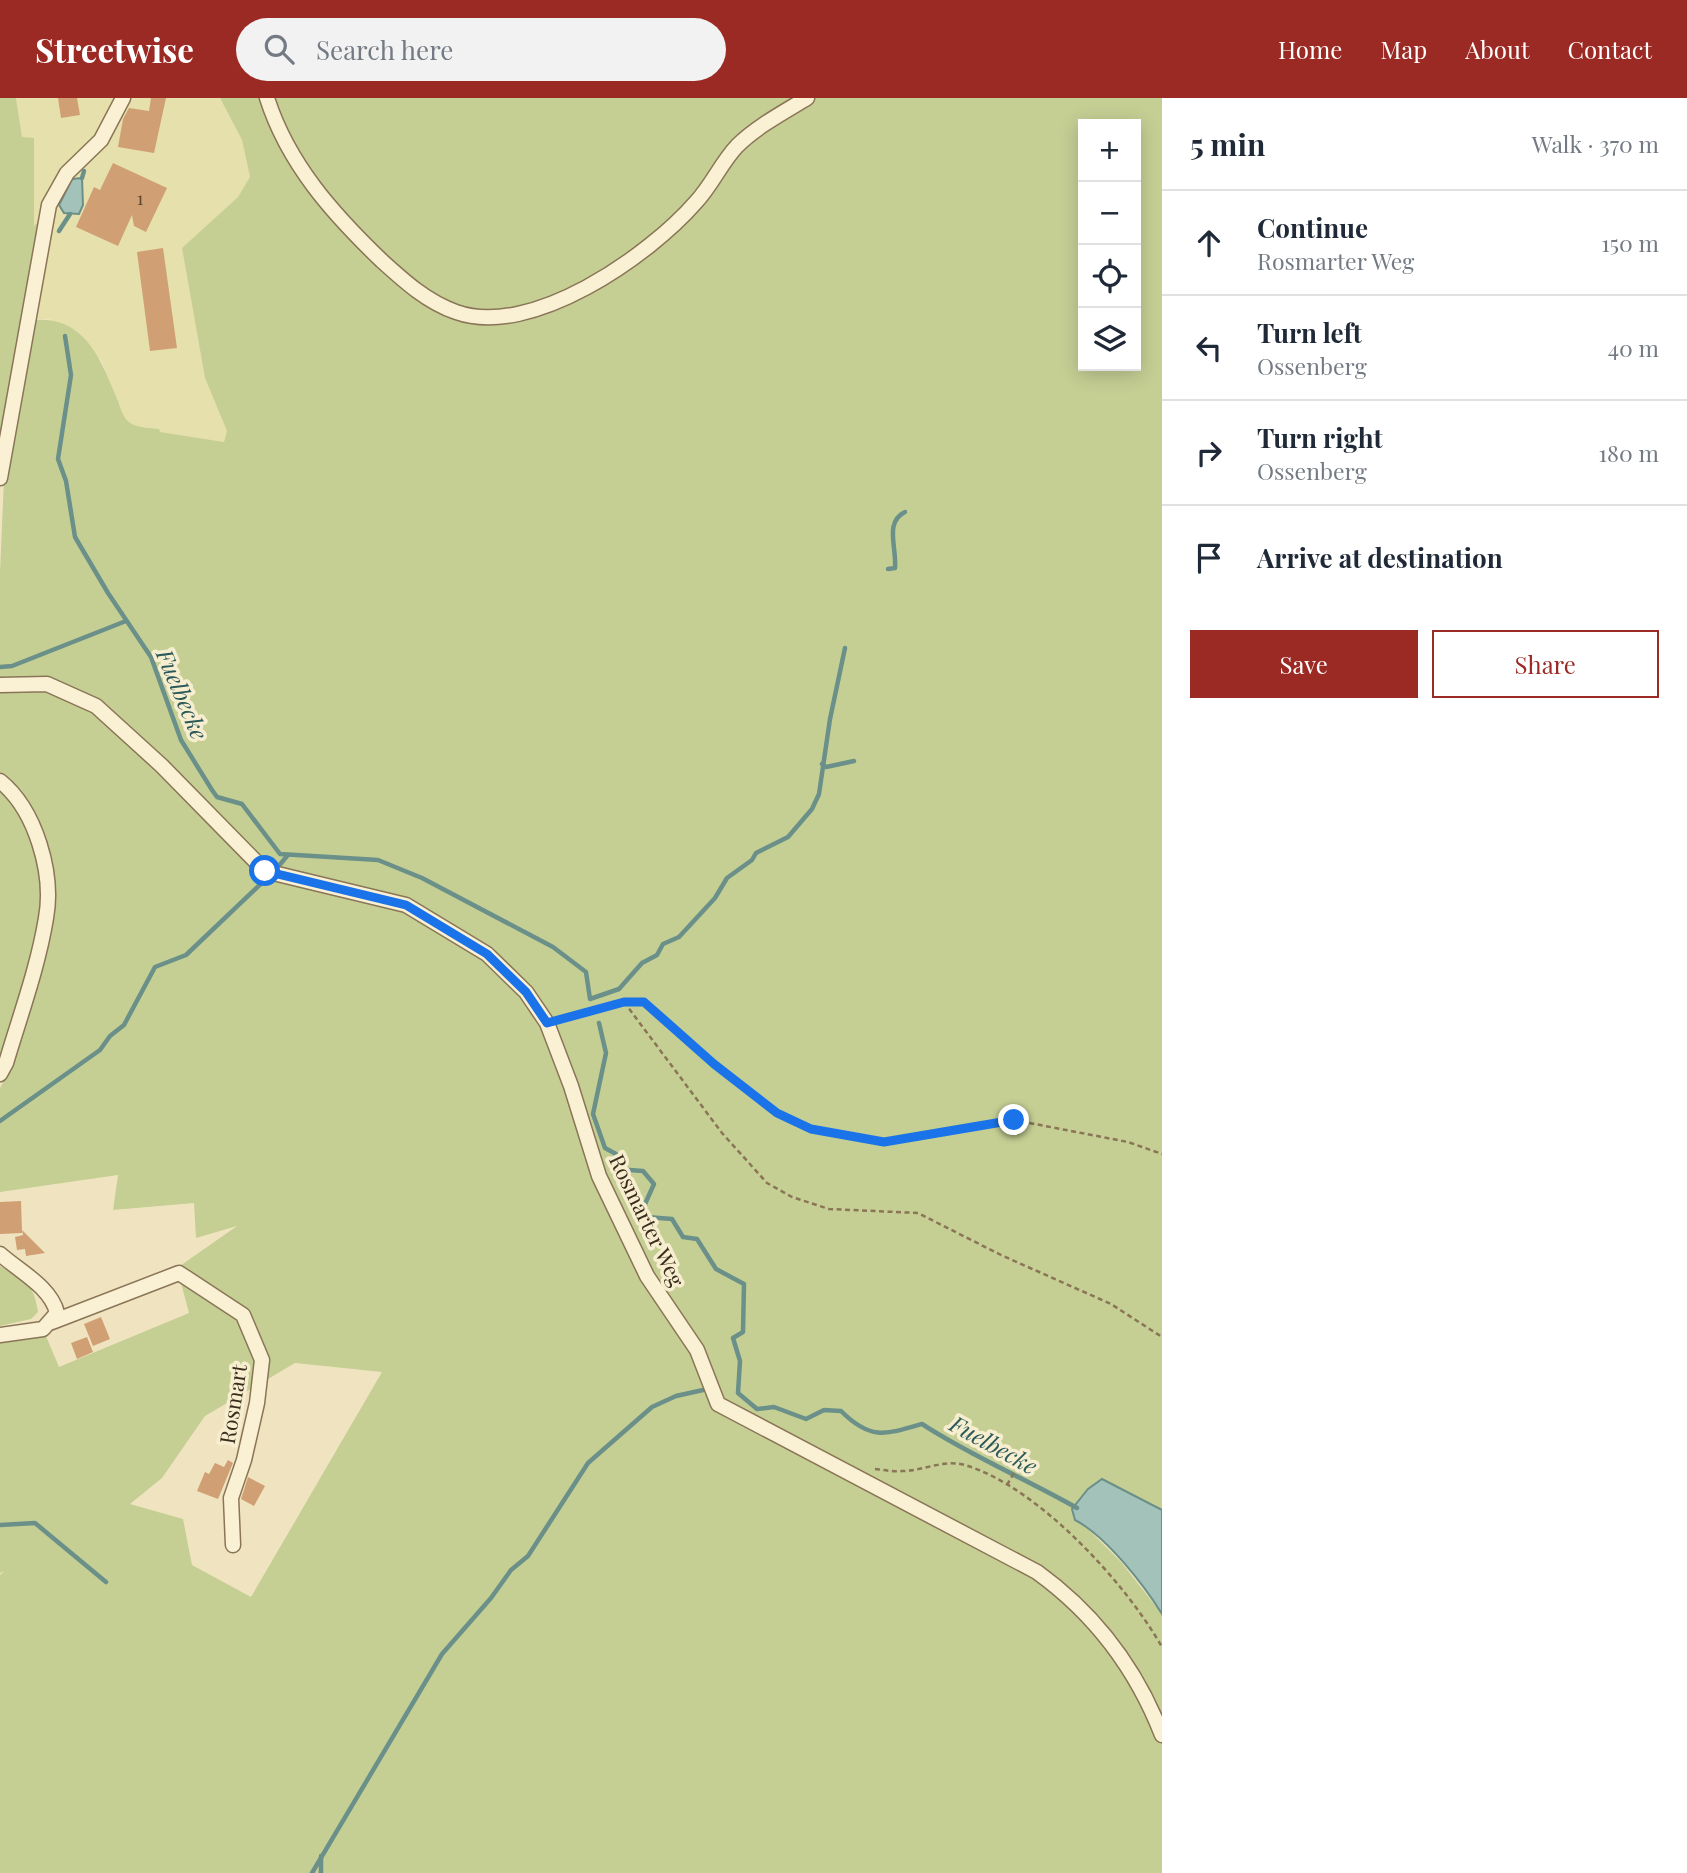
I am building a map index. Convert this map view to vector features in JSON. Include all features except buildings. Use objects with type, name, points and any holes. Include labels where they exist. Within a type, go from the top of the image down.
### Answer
[{"type":"street","points":[[0,478],[49,205],[66,173],[101,140],[123,98]]},
{"type":"street","points":[[267,98],[290,149],[315,191],[404,281],[458,313],[509,317],[569,297],[629,260],[696,202],[737,146],[807,98]]},
{"type":"street","name":"Rosmarter Weg","points":[[0,685],[47,684],[96,706],[162,766],[265,871],[406,905],[487,954],[526,992],[547,1023],[571,1086],[599,1176],[647,1276],[697,1350],[719,1404],[1037,1572],[1070,1595],[1127,1662],[1162,1735]]},
{"type":"street","points":[[0,781],[26,810],[33,826],[47,887],[47,917],[6,1063],[0,1074]]},
{"type":"street","points":[[0,1254],[54,1303],[57,1313],[52,1322]]},
{"type":"street","name":"Rosmart","points":[[0,1335],[43,1329],[52,1322],[179,1273],[243,1315],[261,1360],[257,1403],[244,1460],[231,1498],[233,1545]]},
{"type":"path","points":[[624,1002],[722,1133],[767,1183],[792,1197],[829,1209],[918,1213],[1001,1255],[1111,1304],[1162,1337]]},
{"type":"path","points":[[547,1023],[624,1002],[644,1002],[714,1064],[777,1113],[811,1129],[884,1142],[1014,1120],[1128,1142],[1162,1154]]},
{"type":"path","points":[[867,1468],[903,1472],[942,1462],[965,1465],[1007,1485],[1050,1515],[1107,1570],[1149,1625],[1162,1647]]},
{"type":"path","points":[[1007,1485],[1018,1466]]},
{"type":"shaded area","points":[[16,98],[220,98],[242,140],[250,177],[238,197],[182,248],[205,378],[227,431],[224,442],[160,432],[131,424],[123,415],[101,359],[50,319],[24,319],[42,218],[34,227],[34,139],[22,137]]},
{"type":"green space","points":[[0,98],[16,98],[22,137],[34,138],[34,226],[44,216],[0,451]]},
{"type":"green space","points":[[220,98],[1162,98],[1162,1510],[1102,1479],[1075,1520],[1084,1525],[1121,1562],[1162,1614],[1162,1873],[0,1873],[0,1575],[4,1571],[0,1573],[0,1342],[46,1336],[59,1367],[189,1313],[177,1268],[237,1226],[196,1238],[194,1203],[113,1210],[118,1175],[0,1192],[0,1088],[14,1061],[49,918],[0,1063],[0,572],[4,479],[36,320],[53,321],[80,334],[98,357],[129,422],[159,429],[160,432],[224,442],[227,431],[205,378],[182,248],[238,197],[250,177],[242,140]],"holes":[[[295,1363],[382,1372],[251,1597],[192,1565],[183,1519],[130,1504],[162,1478],[205,1416]]]},
{"type":"green space","points":[[0,1266],[22,1279],[31,1288],[38,1312],[31,1319],[0,1326]]},
{"type":"water","points":[[82,178],[83,205],[79,214],[64,213],[59,205],[72,179]]},
{"type":"water","points":[[1102,1479],[1162,1510],[1162,1614],[1135,1576],[1111,1549],[1075,1520],[1072,1509],[1088,1489]]},
{"type":"waterway","name":"Fuelbecke","points":[[82,178],[84,171]]},
{"type":"waterway","name":"Fuelbecke","points":[[59,231],[70,214]]},
{"type":"waterway","name":"Fuelbecke","points":[[65,336],[71,375],[58,459],[66,481],[75,537],[151,657],[181,740],[217,797],[242,804],[280,854],[378,860],[422,878],[553,947],[586,972],[590,999],[619,989],[642,963],[657,955],[663,944],[679,937],[715,898],[727,878],[752,860],[756,853],[788,837],[812,809],[819,794],[830,719],[845,648]]},
{"type":"waterway","points":[[888,569],[895,568],[895,522],[905,512]]},
{"type":"waterway","points":[[0,667],[12,666],[126,621]]},
{"type":"waterway","points":[[822,764],[826,767],[854,761]]},
{"type":"waterway","points":[[277,868],[287,856]]},
{"type":"waterway","points":[[0,1121],[100,1050],[110,1036],[124,1025],[155,967],[186,955],[269,876]]},
{"type":"waterway","name":"Fuelbecke","points":[[599,1023],[606,1053],[593,1114],[605,1148],[616,1154],[616,1169],[643,1171],[654,1184],[645,1204],[647,1217],[672,1219],[683,1237],[697,1239],[716,1269],[744,1284],[743,1332],[733,1338],[740,1361],[738,1393],[757,1409],[774,1407],[806,1419],[824,1410],[841,1411],[870,1431],[898,1431],[922,1424],[960,1447],[1077,1508]]},
{"type":"waterway","points":[[312,1873],[442,1654],[491,1598],[511,1570],[528,1556],[588,1463],[652,1407],[676,1396],[703,1390]]},
{"type":"waterway","points":[[0,1525],[35,1523],[106,1582]]},
{"type":"waterway","points":[[321,1856],[321,1873]]},
{"type":"route","points":[[265,871],[406,905],[487,954],[526,992],[547,1023],[630,1000],[644,1002],[714,1064],[777,1113],[811,1129],[884,1142],[1014,1120]]}]
